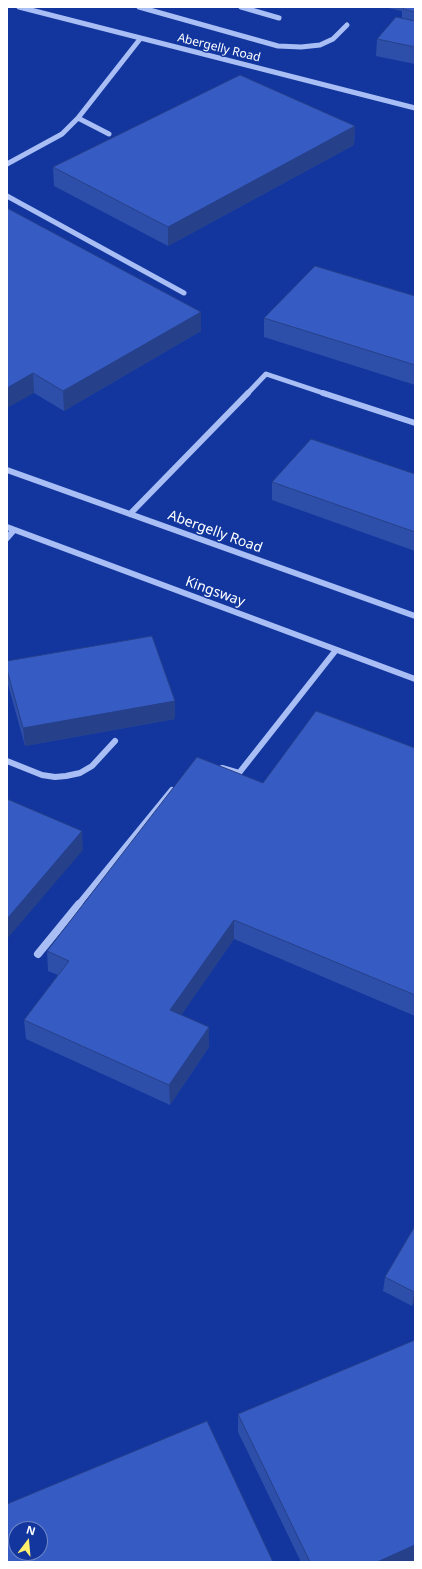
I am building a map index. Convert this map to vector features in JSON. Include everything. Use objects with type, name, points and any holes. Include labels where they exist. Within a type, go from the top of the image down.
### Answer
[{"type":"street","name":"Abergelly Road","points":[[19,7],[140,40],[415,108]]},
{"type":"street","points":[[139,7],[278,46],[301,47],[320,44],[333,39],[347,25]]},
{"type":"street","points":[[241,7],[279,18]]},
{"type":"street","points":[[7,164],[41,147],[62,134],[78,118],[140,40]]},
{"type":"street","points":[[78,118],[110,134]]},
{"type":"street","points":[[7,196],[184,293]]},
{"type":"street","points":[[130,514],[266,374],[415,423]]},
{"type":"street","name":"Abergelly Road","points":[[7,470],[415,616]]},
{"type":"street","name":"Kingsway","points":[[7,527],[415,679]]},
{"type":"street","points":[[7,538],[14,530]]},
{"type":"street","points":[[217,767],[239,773],[336,650]]},
{"type":"street","points":[[7,761],[42,775],[55,777],[66,776],[80,773],[92,766],[115,741]]},
{"type":"street","points":[[38,954],[175,786]]},
{"type":"building","points":[[404,7],[415,7],[415,12],[403,9]]},
{"type":"building","points":[[396,17],[415,21],[415,47],[377,39]]},
{"type":"building","points":[[240,75],[355,126],[168,227],[53,167]]},
{"type":"building","points":[[7,208],[201,312],[63,391],[33,373],[7,388]]},
{"type":"building","points":[[315,266],[415,296],[415,365],[264,318]]},
{"type":"building","points":[[311,439],[415,474],[415,532],[272,482]]},
{"type":"building","points":[[152,636],[175,701],[23,728],[7,670],[7,661]]},
{"type":"building","points":[[316,711],[415,748],[415,995],[234,920],[170,1010],[209,1027],[169,1085],[24,1020],[69,961],[47,951],[197,757],[263,783]]},
{"type":"building","points":[[7,799],[82,831],[7,919]]},
{"type":"building","points":[[415,1226],[415,1291],[414,1292],[385,1277]]},
{"type":"building","points":[[415,1340],[415,1545],[377,1562],[310,1562],[238,1414]]},
{"type":"building","points":[[207,1421],[273,1562],[7,1562],[7,1504]]}]
